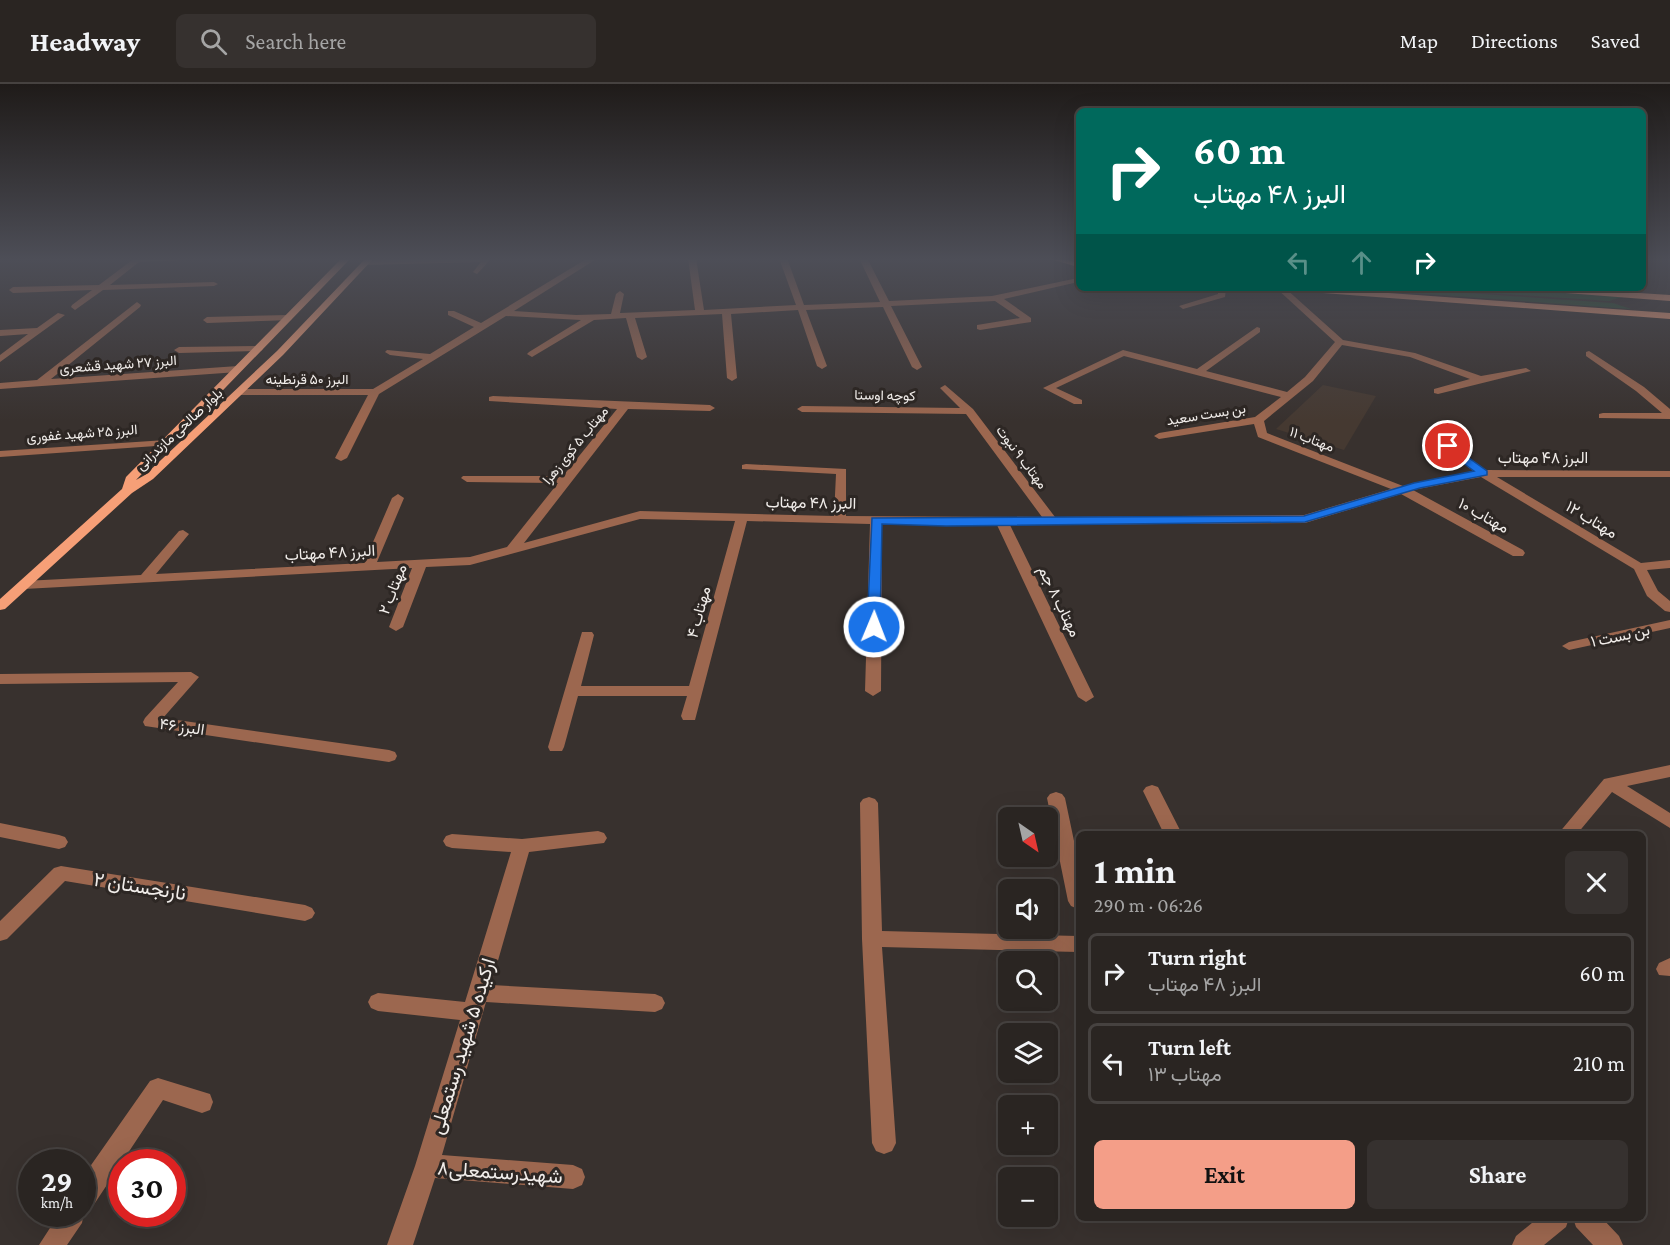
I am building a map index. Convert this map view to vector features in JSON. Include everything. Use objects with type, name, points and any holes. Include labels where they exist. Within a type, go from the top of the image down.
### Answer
[{"type":"main road","name":"بلوار صالحی مازندرانی","points":[[128,490],[130,479],[294,312]]},
{"type":"main road","name":"بلوار صالحی مازندرانی","points":[[128,490],[149,477],[280,353],[319,312]]},
{"type":"main road","points":[[1617,312],[1670,316]]},
{"type":"main road","points":[[0,606],[128,490]]},
{"type":"street","points":[[39,384],[128,312]]},
{"type":"street","points":[[341,458],[375,392],[505,313],[592,317],[721,312]]},
{"type":"street","points":[[726,312],[732,378]]},
{"type":"street","points":[[803,312],[822,366]]},
{"type":"street","points":[[889,312],[917,367]]},
{"type":"street","points":[[980,327],[1028,320],[1017,312]]},
{"type":"street","points":[[1308,312],[1340,342],[1412,356],[1479,379]]},
{"type":"street","points":[[451,313],[480,327]]},
{"type":"street","points":[[0,359],[61,315]]},
{"type":"street","points":[[630,316],[642,357]]},
{"type":"street","points":[[532,354],[592,317]]},
{"type":"street","points":[[207,320],[288,318]]},
{"type":"street","points":[[1198,372],[1257,330]]},
{"type":"street","points":[[0,333],[38,331]]},
{"type":"street","name":"مهتاب ۱۱","points":[[1340,342],[1309,379],[1258,420],[1262,435],[1403,490]]},
{"type":"street","points":[[179,350],[258,349]]},
{"type":"street","points":[[390,352],[432,357]]},
{"type":"street","points":[[1078,402],[1047,388],[1123,353],[1290,396]]},
{"type":"street","points":[[1589,354],[1670,415]]},
{"type":"street","name":"البرز ۲۷ شهید قشعری","points":[[0,386],[238,369]]},
{"type":"street","points":[[1438,391],[1479,379],[1526,371]]},
{"type":"street","name":"مهتاب ۹ نبوت","points":[[945,388],[969,411],[1051,521]]},
{"type":"street","name":"البرز ۵۰ قرنطینه","points":[[239,392],[375,392]]},
{"type":"street","name":"مهتاب ۵ کوی زهرا","points":[[494,399],[625,406]]},
{"type":"street","points":[[1654,401],[1670,400]]},
{"type":"street","points":[[625,406],[710,408]]},
{"type":"street","name":"مهتاب ۵ کوی زهرا","points":[[511,550],[625,406]]},
{"type":"street","name":"کوچه اوستا","points":[[802,409],[969,411]]},
{"type":"street","points":[[1603,416],[1670,415]]},
{"type":"street","name":"بن بست سعید","points":[[1159,436],[1258,420]]},
{"type":"street","name":"البرز ۲۵ شهید غفوری","points":[[0,454],[166,443]]},
{"type":"street","name":"مهتاب ۱۲","points":[[1448,446],[1483,473],[1639,567]]},
{"type":"street","points":[[746,467],[842,471],[840,520]]},
{"type":"street","name":"البرز ۴۸ مهتاب","points":[[24,585],[470,561],[640,514],[1002,522],[1305,519],[1403,490],[1483,473],[1670,474]]},
{"type":"street","points":[[467,477],[566,480]]},
{"type":"street","name":"مهتاب ۱۰","points":[[1403,490],[1518,553]]},
{"type":"street","points":[[369,566],[398,498]]},
{"type":"street","name":"مهتاب ۴","points":[[689,716],[741,517]]},
{"type":"street","points":[[873,691],[876,520]]},
{"type":"street","name":"مهتاب ۸ جم","points":[[1002,522],[1086,697]]},
{"type":"street","points":[[145,578],[183,534]]},
{"type":"street","name":"مهتاب ۲","points":[[396,627],[421,563]]},
{"type":"street","points":[[1670,564],[1639,567],[1652,592],[1670,608]]},
{"type":"street","name":"بن بست ۱","points":[[1569,645],[1670,624]]},
{"type":"street","points":[[556,747],[587,635]]},
{"type":"street","name":"البرز ۴۶","points":[[0,679],[191,678],[151,722],[389,756]]},
{"type":"street","points":[[571,691],[696,691]]},
{"type":"street","points":[[1570,831],[1610,783],[1670,771]]},
{"type":"street","points":[[1610,783],[1670,822]]},
{"type":"street","points":[[1152,792],[1172,831]]},
{"type":"street","points":[[1056,798],[1076,892]]},
{"type":"street","points":[[869,803],[872,939],[884,1143]]},
{"type":"street","points":[[0,830],[59,842]]},
{"type":"street","points":[[452,841],[522,846],[598,838]]},
{"type":"street","name":"ارکیده ۵ شهید رستمعلی","points":[[400,1245],[427,1166],[522,846]]},
{"type":"street","name":"نارنجستان ۲","points":[[0,933],[61,873],[305,913]]},
{"type":"street","points":[[872,939],[1076,944]]},
{"type":"street","points":[[378,1002],[655,1003]]},
{"type":"street","points":[[96,1179],[158,1088],[202,1102]]},
{"type":"street","name":"شهیدرستمعلی۸","points":[[427,1166],[573,1177]]},
{"type":"street","points":[[1525,1245],[1553,1221]]},
{"type":"street","points":[[1588,1221],[1610,1245]]},
{"type":"street","points":[[52,1245],[64,1227]]},
{"type":"shaded area","points":[[1323,385],[1376,396],[1344,450],[1276,429]]},
{"type":"route","points":[[874,627],[876,520],[946,522],[1305,519],[1418,485],[1483,473],[1448,446]]}]
